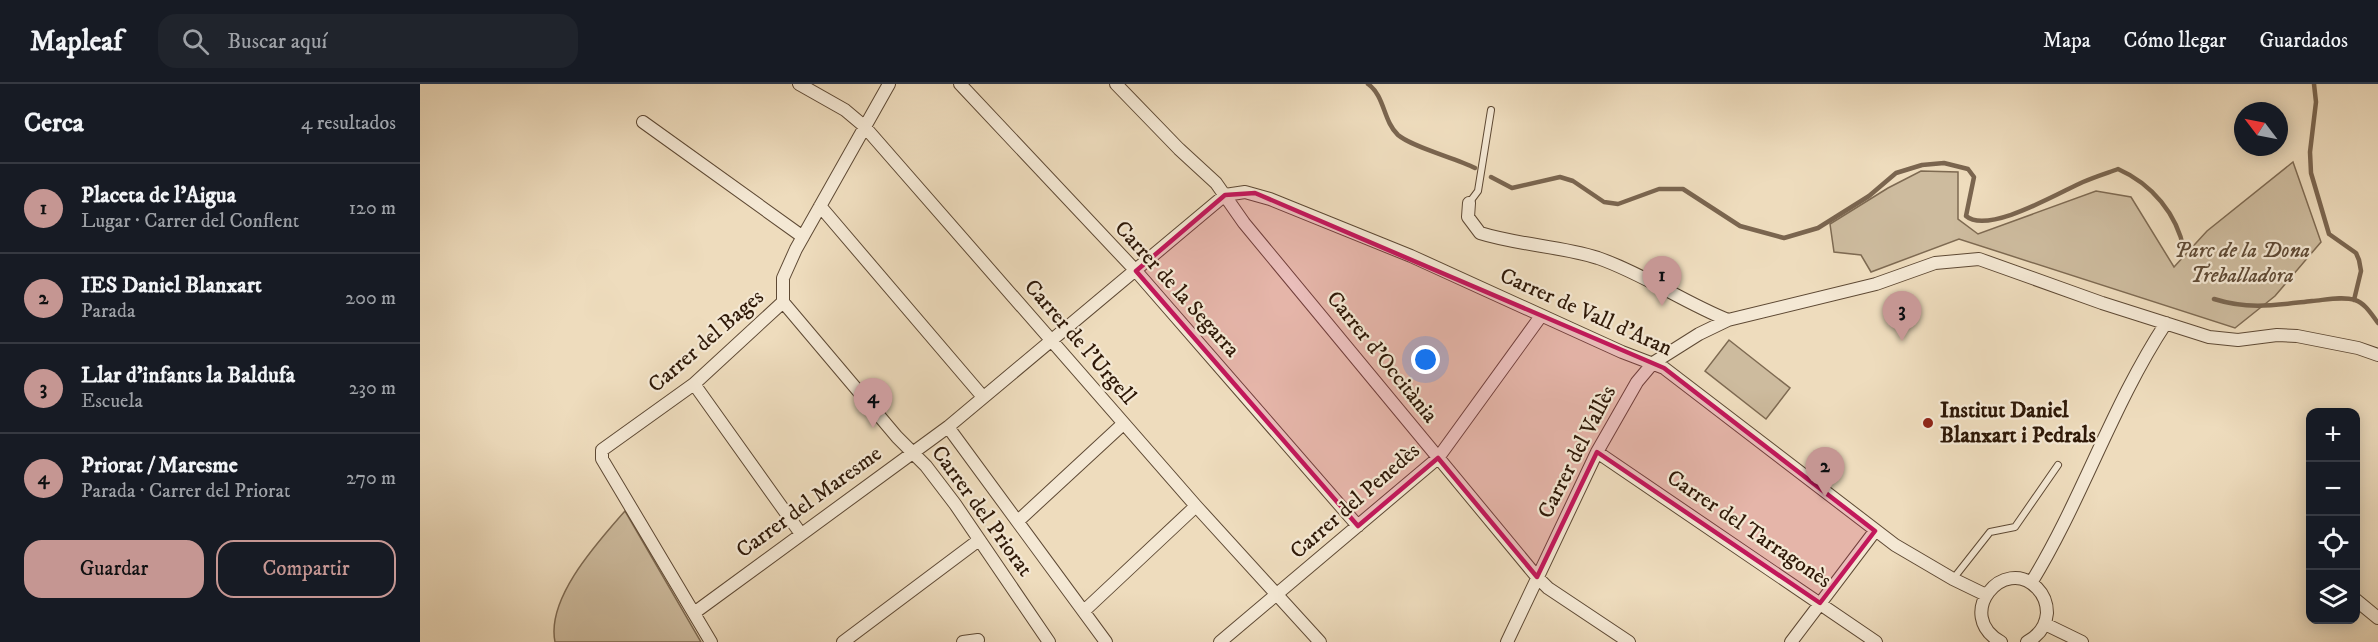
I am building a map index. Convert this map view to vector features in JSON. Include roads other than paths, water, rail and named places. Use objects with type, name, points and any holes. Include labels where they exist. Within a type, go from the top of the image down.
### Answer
[{"type":"street","name":"Carrer de l'Urgell","points":[[799,84],[845,110],[864,126],[1196,506],[1320,642]]},
{"type":"street","name":"Carrer del Bages","points":[[694,613],[602,459],[602,450],[694,384],[783,302],[783,279],[802,237],[889,84]]},
{"type":"street","name":"Carrer de la Segarra","points":[[960,84],[1136,271],[1358,526]]},
{"type":"street","name":"Carrer d'Occitània","points":[[1116,84],[1179,149],[1216,183],[1251,232],[1537,577],[1548,588],[1629,642]]},
{"type":"street","points":[[643,122],[802,237]]},
{"type":"street","name":"Carrer de Vall d'Aran","points":[[1225,195],[1245,192],[1270,199],[1411,256],[1541,316],[1653,363],[1672,373],[1875,531],[1953,579],[1986,595]]},
{"type":"street","name":"Carrer del Maresme","points":[[694,613],[948,427],[1225,195]]},
{"type":"street","points":[[1468,203],[1468,217],[1480,233],[1598,258],[1638,275],[1693,305],[1728,320]]},
{"type":"street","points":[[820,206],[983,397]]},
{"type":"street","name":"Carrer del Vallès","points":[[1507,642],[1597,452],[1637,382],[1653,363],[1699,334],[1728,320],[1876,284],[1935,263],[1979,259],[2102,303],[2209,337],[2224,339],[2277,335],[2297,336],[2358,348],[2378,356]]},
{"type":"street","name":"Carrer del Priorat","points":[[783,302],[926,466],[1049,642]]},
{"type":"street","name":"Carrer del Penedès","points":[[1220,642],[1437,458],[1541,316]]},
{"type":"street","points":[[2031,583],[2127,391],[2166,322]]},
{"type":"street","points":[[694,384],[801,534]]},
{"type":"street","points":[[1018,521],[1124,424]]},
{"type":"street","name":"Carrer del Priorat","points":[[948,427],[1106,642]]},
{"type":"street","name":"Carrer del Tarragonès","points":[[1597,452],[1876,642]]},
{"type":"street","points":[[1084,611],[1196,506]]},
{"type":"street","points":[[1791,642],[1875,531]]},
{"type":"street","points":[[843,642],[979,540]]},
{"type":"street","points":[[1998,641],[1989,634],[1982,621],[1982,605],[1990,589],[2004,580],[2022,579],[2031,583],[2044,598],[2047,606],[2045,624],[2040,632],[2027,642]]},
{"type":"street","points":[[2360,604],[2378,618]]},
{"type":"street","points":[[694,613],[711,642]]},
{"type":"street","points":[[2045,624],[2082,642]]},
{"type":"street","points":[[963,642],[978,639]]},
{"type":"lane","points":[[1468,203],[1478,191],[1491,110]]},
{"type":"lane","points":[[1953,579],[1990,532],[2015,527],[2058,465]]},
{"type":"waterway","points":[[1368,84],[1378,95],[1389,123],[1398,135],[1413,144],[1475,168]]},
{"type":"waterway","points":[[2314,84],[2316,102],[2310,152],[2311,173],[2329,234],[2356,253],[2359,260],[2361,271],[2354,300]]},
{"type":"waterway","points":[[1491,177],[1512,188],[1560,177],[1573,181],[1604,202],[1618,204],[1659,189],[1683,189],[1740,226],[1784,238],[1818,228],[1869,196],[1896,173],[1922,165],[1944,163],[1968,169],[1974,177],[1966,216],[1976,220],[1990,220],[2024,210],[2083,182],[2118,169],[2142,183],[2161,202],[2176,224],[2184,250]]},
{"type":"waterway","points":[[2214,299],[2239,305],[2263,306],[2345,298],[2362,304],[2378,323]]},
{"type":"place","name":"Placeta de l'Aigua","points":[[1662,306]]},
{"type":"place","name":"Llar d'infants la Baldufa","points":[[1902,341]]},
{"type":"place","name":"Institut Daniel Blanxart i Pedrals","points":[[1928,423]]},
{"type":"place","name":"Priorat / Maresme","points":[[873,428]]},
{"type":"place","name":"IES Daniel Blanxart","points":[[1825,497]]},
{"type":"park label","name":"Parc de la Dona Treballadora","points":[[2242,262]]}]
